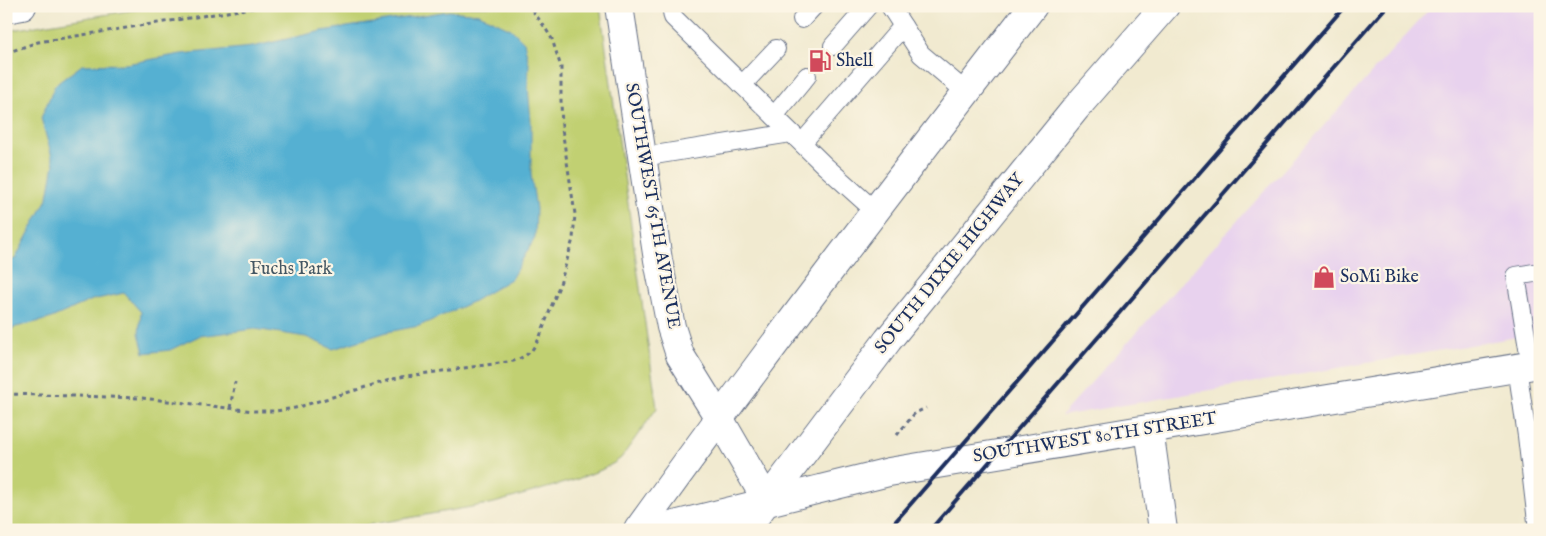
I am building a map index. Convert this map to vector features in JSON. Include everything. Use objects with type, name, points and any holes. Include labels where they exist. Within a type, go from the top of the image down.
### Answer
[{"type":"main road","points":[[6,9],[22,6]]},
{"type":"main road","name":"SOUTHWEST 65TH AVENUE","points":[[619,6],[665,297],[680,355],[719,418],[766,502]]},
{"type":"main road","points":[[638,530],[719,418],[1032,6]]},
{"type":"main road","name":"SOUTH DIXIE HIGHWAY","points":[[745,530],[906,318],[1070,116],[1164,6]]},
{"type":"main road","name":"SOUTHWEST 80TH STREET","points":[[654,530],[889,472],[1529,366]]},
{"type":"main road","points":[[1150,429],[1164,530]]},
{"type":"lane","points":[[671,6],[673,17],[824,165],[875,211]]},
{"type":"lane","points":[[802,20],[814,6]]},
{"type":"lane","points":[[833,46],[868,6]]},
{"type":"lane","points":[[890,6],[921,54],[966,92]]},
{"type":"lane","points":[[642,157],[797,138],[903,26]]},
{"type":"lane","points":[[742,85],[776,48]]},
{"type":"lane","points":[[774,116],[807,76]]},
{"type":"lane","points":[[1538,530],[1527,436],[1529,366],[1516,276],[1540,272]]},
{"type":"path","points":[[6,53],[38,42],[265,6]]},
{"type":"path","points":[[6,394],[142,398],[267,412],[285,410],[400,377],[514,361],[525,356],[532,350],[539,339],[561,282],[573,239],[575,214],[562,129],[560,100],[561,66],[552,39],[529,6]]},
{"type":"path","points":[[230,408],[235,382]]},
{"type":"path","points":[[915,413],[926,408]]},
{"type":"shaded area","points":[[1432,6],[1540,6],[1540,333],[1061,416]]},
{"type":"green space","name":"Fuchs Park","points":[[158,6],[600,6],[657,408],[621,458],[601,470],[575,480],[494,503],[339,530],[6,530],[6,31]]},
{"type":"water","points":[[449,11],[479,14],[511,29],[524,42],[529,64],[531,175],[536,209],[535,238],[511,279],[472,302],[419,326],[387,332],[333,349],[306,337],[255,329],[199,336],[170,350],[144,353],[139,333],[141,312],[124,293],[92,300],[49,319],[16,327],[6,332],[6,262],[15,259],[48,197],[54,164],[41,118],[55,85],[82,65],[126,64],[181,54],[252,47],[322,31]]},
{"type":"railway","points":[[888,530],[1345,6]]},
{"type":"railway","points":[[930,530],[1387,6]]},
{"type":"place","name":"Shell","points":[[820,61]]},
{"type":"place","name":"SoMi Bike","points":[[1324,277]]}]
